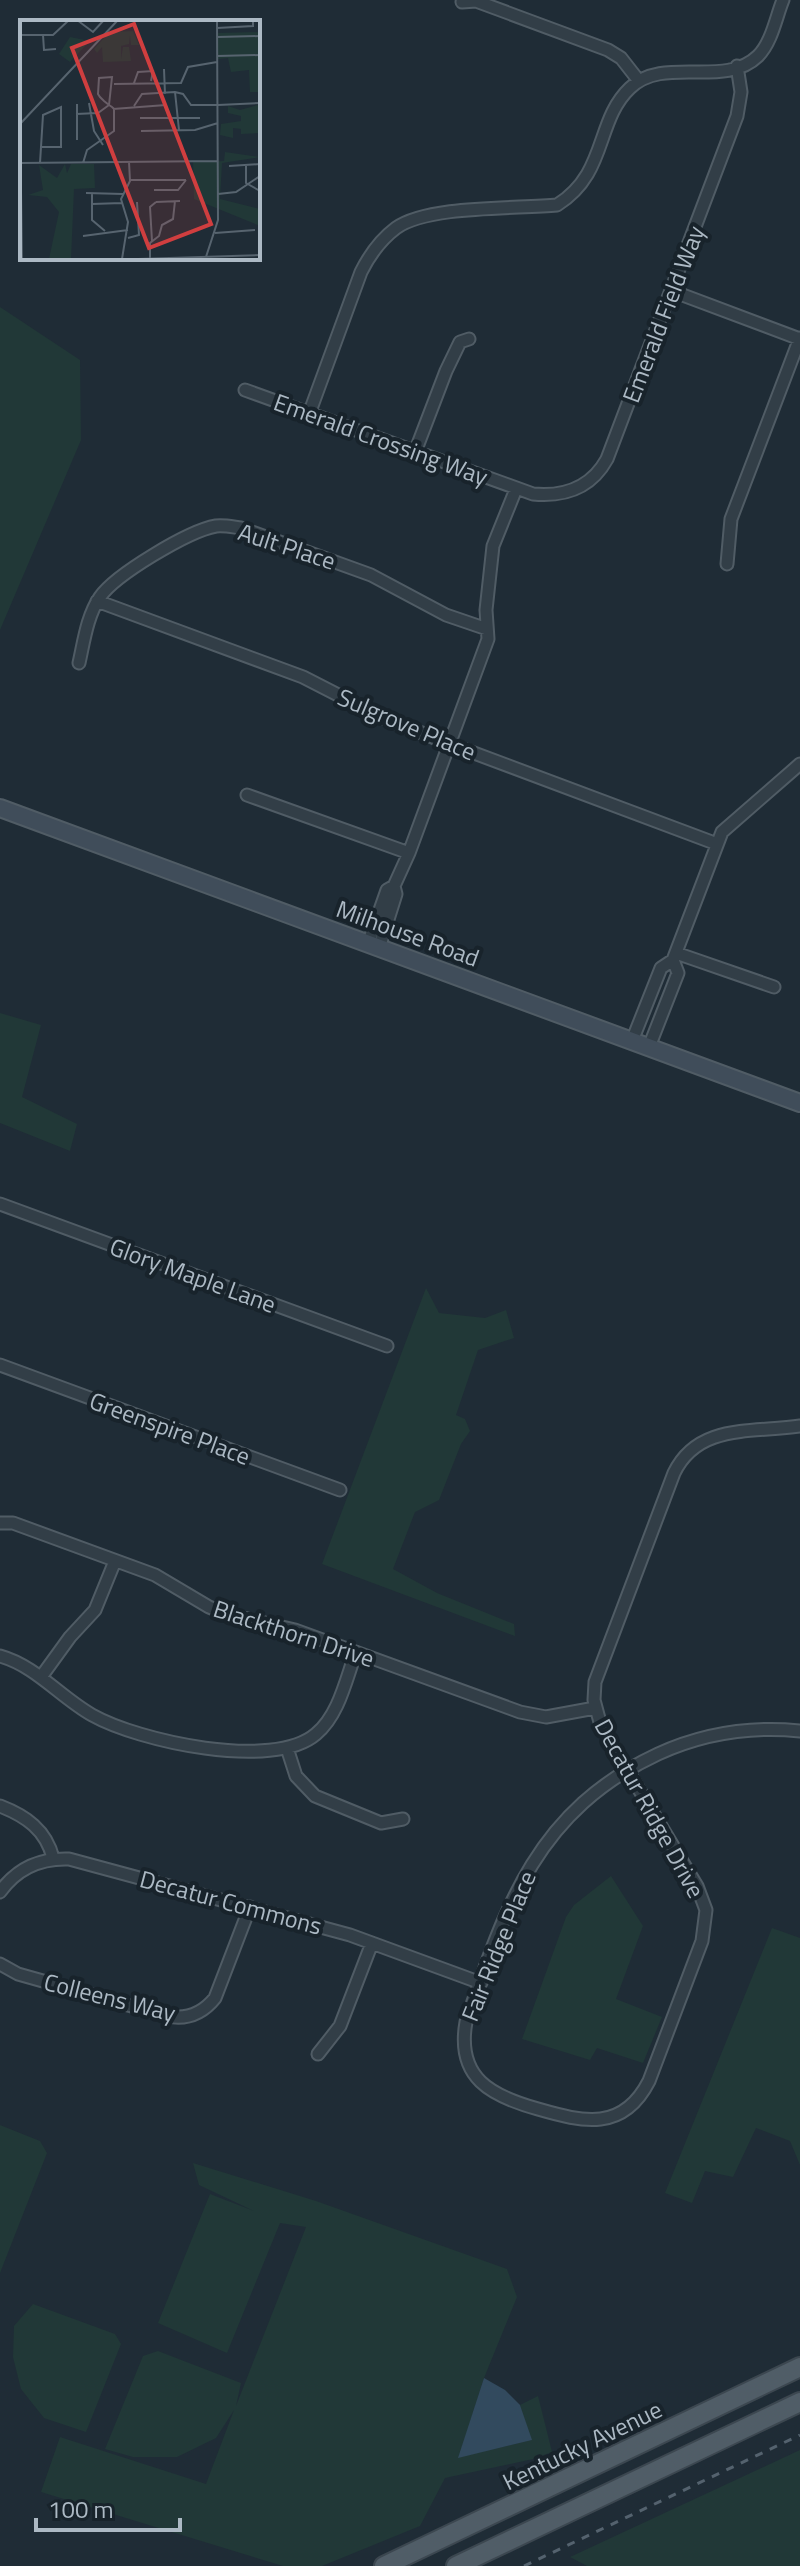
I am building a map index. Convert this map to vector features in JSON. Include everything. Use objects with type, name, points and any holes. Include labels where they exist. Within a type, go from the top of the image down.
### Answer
[{"type":"main road","name":"Kentucky Avenue","points":[[384,2566],[800,2367]]},
{"type":"main road","points":[[456,2566],[800,2402]]},
{"type":"street","points":[[309,414],[361,272],[372,251],[398,227],[425,216],[557,205],[589,175],[615,109],[629,88],[655,75],[729,70],[757,57],[767,42],[783,0]]},
{"type":"street","points":[[462,2],[476,1],[608,50],[621,58],[639,81]]},
{"type":"street","name":"Emerald Field Way","points":[[516,489],[533,494],[560,495],[573,491],[600,471],[737,116],[741,92],[737,66]]},
{"type":"street","points":[[672,291],[800,339],[731,519],[727,564]]},
{"type":"street","points":[[415,452],[446,371],[460,342],[469,339]]},
{"type":"street","name":"Emerald Crossing Way","points":[[245,390],[516,489]]},
{"type":"street","points":[[373,946],[387,890],[394,886],[409,853],[488,639],[486,610],[493,546],[516,489]]},
{"type":"street","name":"Ault Place","points":[[97,601],[114,581],[149,559],[201,531],[219,525],[241,528],[371,575],[446,615],[487,629]]},
{"type":"street","points":[[79,663],[90,614],[97,601]]},
{"type":"street","name":"Sulgrove Place","points":[[97,601],[303,677],[381,717],[717,844]]},
{"type":"street","points":[[632,1041],[661,968],[674,957],[722,832],[800,764]]},
{"type":"street","points":[[247,795],[409,853]]},
{"type":"street","name":"Milhouse Road","points":[[0,808],[800,1103]]},
{"type":"street","points":[[674,957],[774,987]]},
{"type":"street","points":[[649,1047],[678,973],[674,957]]},
{"type":"street","name":"Glory Maple Lane","points":[[0,1204],[387,1346]]},
{"type":"street","name":"Greenspire Place","points":[[0,1365],[340,1490]]},
{"type":"street","name":"Decatur Ridge Drive","points":[[471,2068],[483,2085],[500,2097],[575,2120],[600,2120],[620,2113],[632,2105],[646,2088],[702,1941],[706,1922],[701,1893],[601,1726],[595,1708],[594,1690],[681,1459],[699,1443],[718,1434],[800,1426]]},
{"type":"street","name":"Blackthorn Drive","points":[[0,1523],[13,1523],[155,1575],[226,1614],[286,1627],[529,1715],[564,1715],[595,1708]]},
{"type":"street","points":[[41,1677],[70,1637],[95,1610],[115,1561]]},
{"type":"street","points":[[0,1656],[41,1677],[93,1715],[147,1736],[217,1749],[287,1748],[311,1738],[330,1719],[356,1652]]},
{"type":"street","name":"Fair Ridge Place","points":[[471,2068],[465,2051],[465,2032],[511,1902],[536,1855],[577,1806],[627,1768],[679,1744],[730,1731],[800,1731]]},
{"type":"street","points":[[287,1748],[296,1776],[315,1796],[381,1823],[403,1819]]},
{"type":"street","points":[[0,1806],[34,1824],[43,1834],[53,1858],[22,1870],[0,1892]]},
{"type":"street","name":"Decatur Commons","points":[[53,1858],[118,1870],[250,1907],[372,1943],[481,1983]]},
{"type":"street","name":"Colleens Way","points":[[0,1964],[18,1974],[167,2016],[190,2016],[206,2008],[215,1998],[250,1907]]},
{"type":"street","points":[[318,2054],[340,2026],[372,1943]]},
{"type":"green space","points":[[0,307],[80,360],[81,440],[0,630]]},
{"type":"green space","points":[[0,1013],[41,1025],[22,1097],[77,1124],[70,1151],[0,1123]]},
{"type":"green space","points":[[426,1288],[439,1313],[485,1318],[506,1310],[514,1338],[478,1350],[456,1415],[465,1419],[470,1431],[461,1444],[439,1500],[415,1512],[393,1569],[437,1593],[514,1624],[515,1636],[322,1564]]},
{"type":"green space","points":[[611,1876],[643,1926],[616,1999],[662,2017],[643,2063],[597,2048],[590,2060],[522,2039],[566,1917],[574,1905]]},
{"type":"green space","points":[[772,1928],[800,1938],[800,2165],[790,2141],[756,2128],[733,2177],[705,2171],[692,2203],[665,2193]]},
{"type":"green space","points":[[0,2125],[40,2141],[47,2153],[0,2273]]},
{"type":"green space","points":[[193,2163],[316,2201],[507,2269],[517,2297],[484,2378],[459,2457],[531,2440],[520,2405],[538,2396],[552,2452],[445,2478],[420,2526],[322,2566],[283,2566],[41,2492],[60,2437],[206,2484],[234,2410],[216,2438],[177,2457],[133,2457],[105,2449],[143,2356],[158,2351],[241,2383],[236,2406],[306,2227],[280,2223],[227,2353],[158,2323],[210,2194],[254,2211],[199,2185]]},
{"type":"green space","points":[[33,2304],[115,2334],[121,2344],[86,2432],[44,2418],[21,2389],[13,2357],[14,2326]]},
{"type":"green space","points":[[800,2450],[800,2566],[587,2566],[570,2557]]},
{"type":"water","points":[[484,2378],[505,2390],[520,2405],[532,2440],[458,2458]]},
{"type":"railway","points":[[524,2566],[800,2435]]}]
